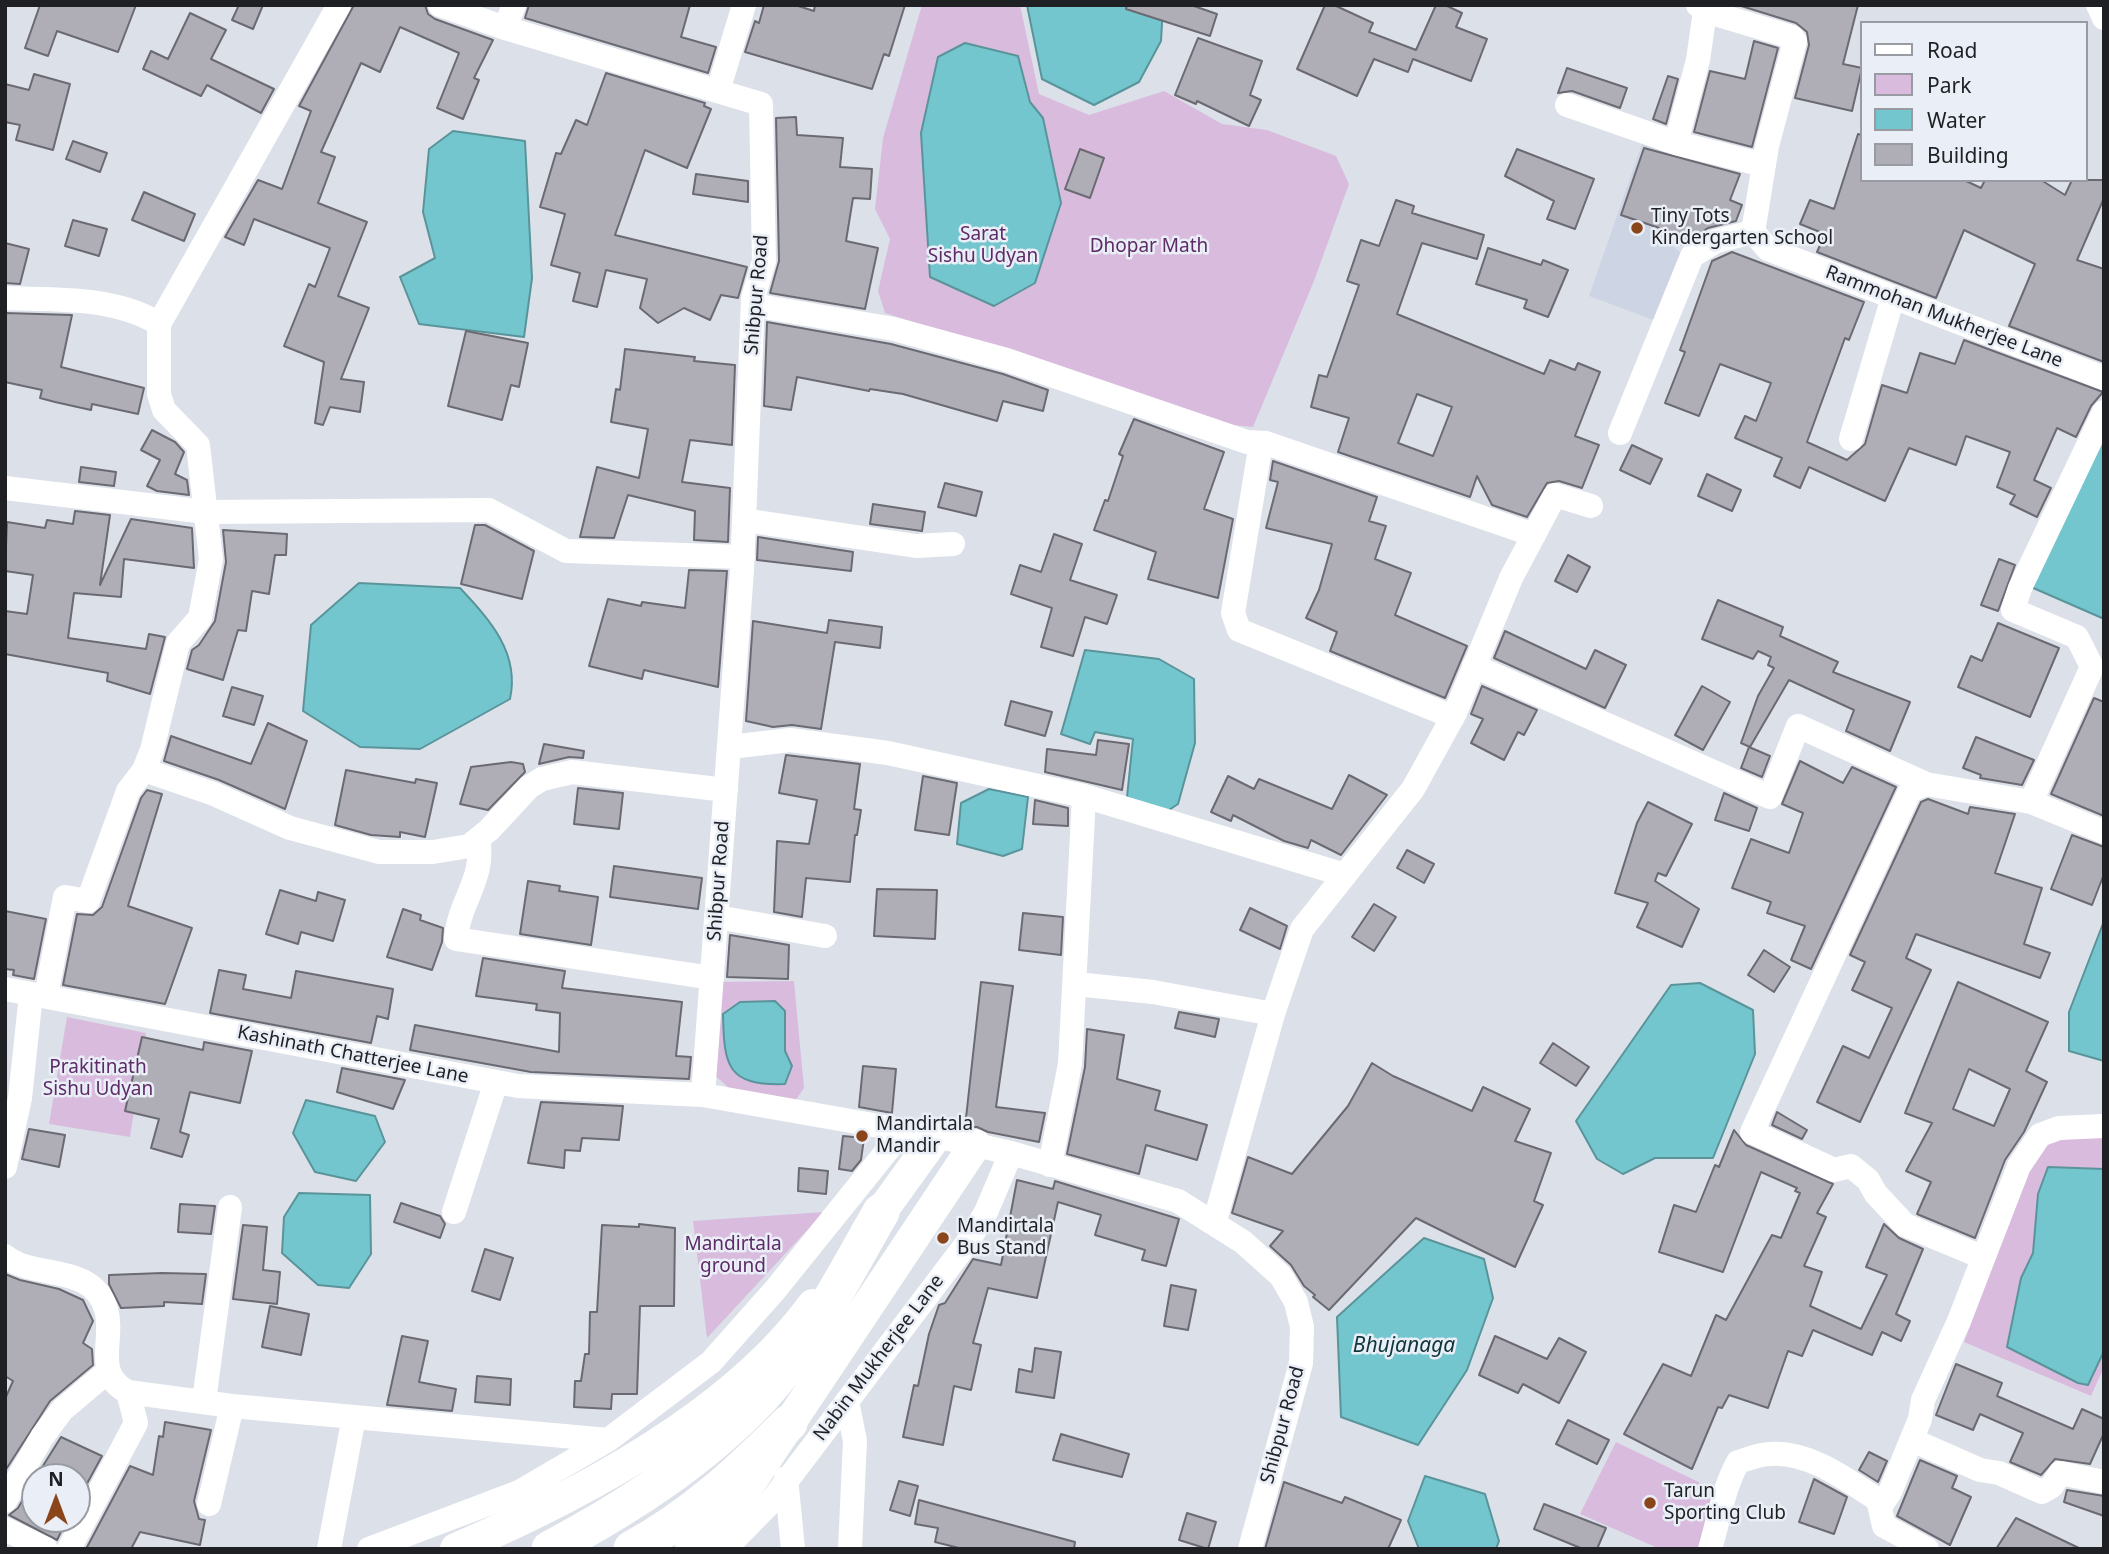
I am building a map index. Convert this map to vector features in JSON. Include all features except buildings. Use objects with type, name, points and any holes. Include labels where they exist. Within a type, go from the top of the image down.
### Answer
[{"type":"highway","points":[[550,1549],[627,1506],[708,1446],[755,1384],[809,1334],[881,1212]]},
{"type":"highway","points":[[632,1549],[672,1527],[730,1482],[789,1423]]},
{"type":"main road","points":[[881,1212],[936,1136]]},
{"type":"main road","points":[[691,1549],[743,1493],[975,1145]]},
{"type":"main road","points":[[456,1549],[515,1524],[614,1470],[695,1418],[755,1384]]},
{"type":"street","points":[[5,1167],[39,995],[65,897],[88,901],[128,791],[144,770],[152,750],[178,643],[200,618],[211,559],[198,445],[164,410],[159,394],[159,324],[339,5]]},
{"type":"street","name":"Shibpur Road","points":[[440,5],[509,17],[761,104],[764,261],[753,305],[743,557],[703,1096],[936,1136],[1011,1153],[1178,1201],[1243,1242],[1282,1276],[1296,1302],[1302,1327],[1301,1363],[1250,1549]]},
{"type":"street","points":[[718,91],[744,5]]},
{"type":"street","points":[[2098,5],[2104,18]]},
{"type":"street","points":[[1620,433],[1692,256],[1716,240],[1752,232],[1764,165],[1787,66],[1795,46],[1792,37],[1704,7],[1698,60],[1676,143]]},
{"type":"street","points":[[1567,105],[1676,143],[1764,165]]},
{"type":"street","name":"Rammohan Mukherjee Lane","points":[[1752,232],[1769,249],[2104,378]]},
{"type":"street","points":[[1851,439],[1893,297]]},
{"type":"street","points":[[5,298],[94,302],[141,313],[159,324]]},
{"type":"street","points":[[753,305],[894,329],[1007,360],[1247,442],[1261,443],[1534,535]]},
{"type":"street","points":[[2031,802],[2092,667],[2094,652],[2077,637],[2014,610],[2020,588],[2104,412]]},
{"type":"street","points":[[1261,443],[1233,613],[1239,629],[1453,717]]},
{"type":"street","points":[[5,488],[206,512],[489,510],[566,551],[743,557]]},
{"type":"street","points":[[1214,1224],[1273,1014],[1302,929],[1413,789],[1453,717],[1511,578],[1555,495],[1591,506]]},
{"type":"street","points":[[744,520],[916,547],[953,544]]},
{"type":"street","points":[[1474,666],[1770,797],[1798,726],[1926,784],[2031,802],[2104,832]]},
{"type":"street","points":[[730,747],[790,740],[888,754],[1084,796],[1345,875]]},
{"type":"street","points":[[144,770],[214,794],[290,828],[379,852],[433,852],[469,846],[528,787],[542,779],[572,772],[726,790]]},
{"type":"street","points":[[1926,784],[1910,791],[1752,1132],[1834,1170],[1850,1166],[1868,1180],[1876,1194],[1905,1225],[1982,1256]]},
{"type":"street","points":[[1050,1165],[1070,1063],[1084,796]]},
{"type":"street","points":[[478,839],[481,857],[475,886],[457,919],[456,939],[712,978]]},
{"type":"street","points":[[717,918],[825,936]]},
{"type":"street","points":[[1076,984],[1153,992],[1273,1014]]},
{"type":"street","name":"Kashinath Chatterjee Lane","points":[[5,989],[518,1086],[703,1096]]},
{"type":"street","points":[[454,1212],[496,1082]]},
{"type":"street","points":[[1880,1507],[1890,1492],[1912,1440],[1920,1419],[1923,1400],[1959,1321],[2019,1166],[2040,1135],[2059,1128],[2104,1126]]},
{"type":"street","points":[[369,1549],[519,1492],[608,1440],[711,1362],[775,1290],[903,1131]]},
{"type":"street","name":"Nabin Mukherjee Lane","points":[[725,1549],[770,1503],[786,1478],[967,1243],[986,1212],[1011,1153]]},
{"type":"street","points":[[204,1401],[230,1208]]},
{"type":"street","points":[[5,1256],[89,1282],[106,1309],[107,1372],[119,1388],[128,1392],[232,1406],[608,1440]]},
{"type":"street","points":[[5,1501],[42,1437],[62,1410],[107,1372]]},
{"type":"street","points":[[69,1549],[136,1423],[128,1392]]},
{"type":"street","points":[[846,1401],[855,1441],[850,1549]]},
{"type":"street","points":[[209,1504],[232,1406]]},
{"type":"street","points":[[329,1549],[354,1417]]},
{"type":"street","points":[[1912,1440],[1980,1471],[1999,1473],[2042,1492],[2052,1486],[2060,1473],[2104,1482]]},
{"type":"street","points":[[1710,1549],[1721,1516],[1727,1482],[1738,1461],[1769,1454],[1801,1457],[1846,1479],[1878,1500],[1884,1526],[1927,1549]]},
{"type":"street","points":[[786,1478],[793,1549]]},
{"type":"street","points":[[5,1529],[46,1549]]},
{"type":"shaded area","name":"Tiny Tots Kindergarten School","points":[[1642,144],[1676,157],[1656,214],[1665,241],[1683,254],[1656,321],[1589,296]]},
{"type":"green space","name":"Dhopar Math","points":[[922,5],[1020,5],[1039,94],[1089,115],[1164,91],[1222,124],[1267,130],[1336,156],[1349,184],[1314,281],[1253,427],[1233,425],[885,313],[878,291],[890,239],[875,209],[883,138]]},
{"type":"green space","points":[[794,981],[804,1088],[793,1104],[731,1090],[709,1070],[715,982]]},
{"type":"green space","name":"Prakitinath Sishu Udyan","points":[[67,1017],[146,1033],[130,1137],[49,1124]]},
{"type":"green space","points":[[2104,1136],[2104,1367],[2091,1396],[1964,1342],[2030,1165],[2048,1141]]},
{"type":"green space","name":"Mandirtala ground","points":[[824,1212],[707,1338],[693,1221]]},
{"type":"green space","name":"Tarun Sporting Club","points":[[1616,1442],[1717,1491],[1700,1549],[1660,1549],[1580,1514]]},
{"type":"water","points":[[1027,5],[1163,5],[1161,41],[1139,82],[1094,105],[1042,79]]},
{"type":"water","points":[[965,43],[1018,56],[1030,102],[1043,118],[1061,203],[1035,283],[994,306],[930,277],[921,133],[938,57]]},
{"type":"water","points":[[453,131],[525,141],[532,278],[524,337],[419,324],[400,277],[435,258],[423,212],[429,149]]},
{"type":"water","points":[[2104,434],[2104,616],[2102,618],[2031,587]]},
{"type":"water","points":[[359,583],[460,588],[482,612],[500,638],[511,667],[510,699],[420,749],[360,747],[303,711],[311,625]]},
{"type":"water","points":[[1085,650],[1159,659],[1194,679],[1195,743],[1178,804],[1163,814],[1127,797],[1133,739],[1095,732],[1090,744],[1061,734]]},
{"type":"water","points":[[989,789],[1028,797],[1022,849],[1003,856],[957,844],[961,803]]},
{"type":"water","points":[[2104,921],[2104,1061],[2069,1051],[2069,1012]]},
{"type":"water","points":[[1700,983],[1753,1010],[1755,1054],[1713,1158],[1655,1158],[1623,1174],[1597,1159],[1576,1121],[1671,985]]},
{"type":"water","points":[[775,1001],[785,1011],[785,1051],[792,1066],[785,1084],[766,1084],[740,1076],[728,1060],[725,1047],[723,1014],[740,1002]]},
{"type":"water","points":[[306,1100],[375,1116],[385,1142],[356,1181],[315,1172],[293,1133]]},
{"type":"water","points":[[2048,1167],[2104,1169],[2104,1351],[2088,1385],[2078,1383],[2007,1347],[2021,1278],[2033,1253],[2038,1194]]},
{"type":"water","points":[[299,1193],[370,1195],[371,1254],[349,1288],[318,1285],[282,1253],[284,1217]]},
{"type":"water","name":"Bhujanaga","points":[[1424,1238],[1484,1259],[1493,1298],[1467,1370],[1418,1445],[1341,1417],[1337,1317]]},
{"type":"water","points":[[1425,1476],[1485,1494],[1499,1541],[1496,1549],[1419,1549],[1408,1521]]},
{"type":"place","name":"Tiny Tots Kindergarten School","points":[[1637,228]]},
{"type":"place","name":"Mandirtala Mandir","points":[[862,1136]]},
{"type":"place","name":"Mandirtala Bus Stand","points":[[943,1238]]},
{"type":"place","name":"Tarun Sporting Club","points":[[1650,1503]]},
{"type":"park label","name":"Sarat Sishu Udyan","points":[[983,246]]}]
